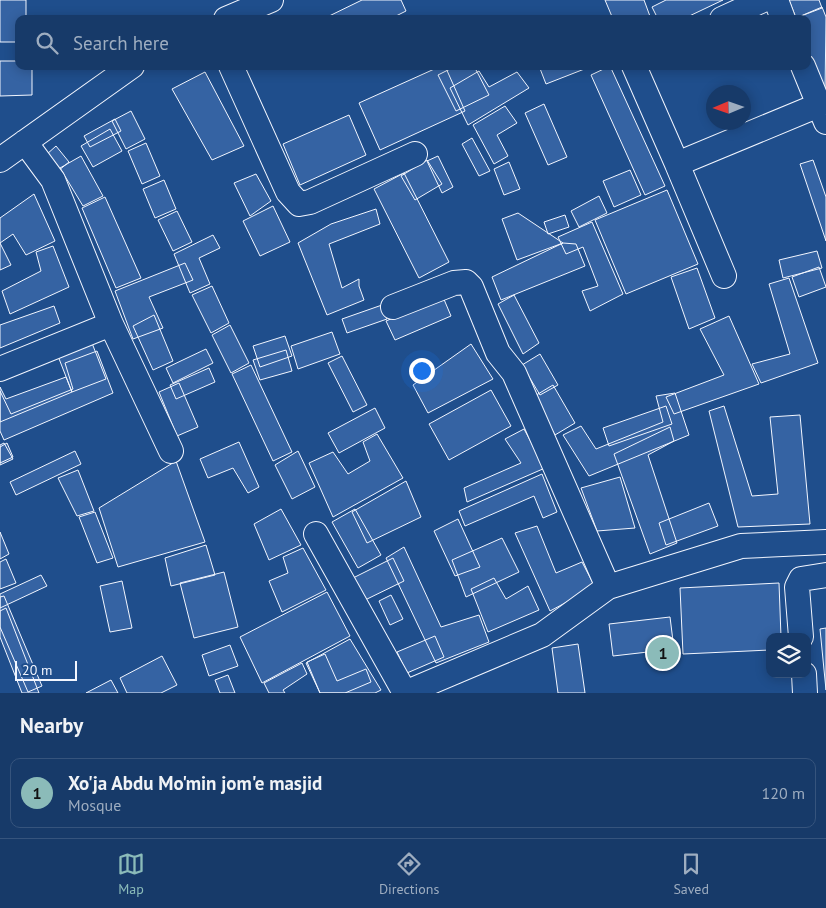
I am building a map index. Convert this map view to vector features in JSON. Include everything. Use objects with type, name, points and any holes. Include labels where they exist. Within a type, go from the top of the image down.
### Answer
[{"type":"street","points":[[235,15],[271,0]]},
{"type":"street","points":[[731,15],[764,0]]},
{"type":"street","points":[[776,0],[782,15]]},
{"type":"street","points":[[0,160],[126,70]]},
{"type":"street","points":[[234,70],[288,192],[299,204],[310,202],[416,154]]},
{"type":"street","points":[[636,70],[724,276]]},
{"type":"street","points":[[677,164],[822,113],[805,70]]},
{"type":"street","points":[[25,142],[53,180],[111,324],[171,451]]},
{"type":"street","points":[[393,307],[454,283],[466,282],[472,287],[498,353],[514,374],[608,588]]},
{"type":"street","points":[[0,369],[111,324]]},
{"type":"street","points":[[316,534],[405,693],[542,635],[608,588],[741,546],[826,542]]},
{"type":"street","points":[[801,633],[797,587],[802,579],[826,575]]},
{"type":"street","points":[[804,678],[805,693]]},
{"type":"building","points":[[0,0],[26,0],[26,15],[15,15],[15,42],[0,42]]},
{"type":"building","points":[[362,0],[401,0],[406,11],[398,15],[331,15]]},
{"type":"building","points":[[605,0],[644,0],[650,15],[611,15]]},
{"type":"building","points":[[666,0],[723,0],[691,15],[656,15],[652,7]]},
{"type":"building","points":[[789,0],[819,0],[822,8],[804,15],[795,15]]},
{"type":"building","points":[[822,7],[826,17],[825,94],[811,57],[811,15],[803,15]]},
{"type":"building","points":[[0,61],[15,61],[15,70],[32,70],[32,95],[0,96]]},
{"type":"building","points":[[432,70],[447,70],[465,111],[380,150],[359,103]]},
{"type":"building","points":[[448,70],[476,70],[489,95],[456,111],[438,75]]},
{"type":"building","points":[[541,70],[582,70],[546,84]]},
{"type":"building","points":[[602,70],[612,70],[665,186],[645,195],[591,75]]},
{"type":"building","points":[[479,71],[489,87],[517,72],[529,88],[468,125],[450,88]]},
{"type":"building","points":[[205,72],[244,146],[212,160],[172,89]]},
{"type":"building","points":[[544,104],[567,157],[548,165],[525,113]]},
{"type":"building","points":[[505,106],[517,123],[497,135],[508,156],[494,164],[473,125]]},
{"type":"building","points":[[131,111],[145,139],[126,149],[112,121]]},
{"type":"building","points":[[349,115],[366,155],[300,185],[283,144]]},
{"type":"building","points":[[115,119],[121,131],[90,147],[84,136]]},
{"type":"building","points":[[110,129],[122,151],[93,167],[81,146]]},
{"type":"building","points":[[472,138],[490,171],[479,176],[462,144]]},
{"type":"building","points":[[146,143],[160,176],[142,184],[128,151]]},
{"type":"building","points":[[56,146],[69,162],[58,171],[46,155]]},
{"type":"building","points":[[81,156],[103,196],[83,206],[60,168]]},
{"type":"building","points":[[438,156],[453,187],[442,193],[427,161]]},
{"type":"building","points":[[427,160],[442,184],[415,200],[401,176]]},
{"type":"building","points":[[813,160],[826,197],[826,241],[800,164]]},
{"type":"building","points":[[509,162],[520,189],[504,195],[494,169]]},
{"type":"building","points":[[630,170],[641,195],[614,207],[603,181]]},
{"type":"building","points":[[404,173],[449,262],[419,278],[374,189]]},
{"type":"building","points":[[256,174],[271,201],[250,216],[234,183]]},
{"type":"building","points":[[164,180],[176,209],[155,218],[143,189]]},
{"type":"building","points":[[667,190],[698,264],[626,294],[595,220]]},
{"type":"building","points":[[34,194],[55,241],[26,255],[13,234],[0,243],[0,218]]},
{"type":"building","points":[[599,196],[607,213],[579,227],[571,211]]},
{"type":"building","points":[[105,197],[141,278],[116,288],[82,208]]},
{"type":"building","points":[[273,206],[290,242],[260,256],[243,221]]},
{"type":"building","points":[[376,209],[380,224],[329,244],[342,288],[359,279],[359,286],[364,300],[327,315],[298,243],[331,224]]},
{"type":"building","points":[[177,211],[192,242],[173,251],[158,220]]},
{"type":"building","points":[[518,213],[563,243],[517,260],[502,219]]},
{"type":"building","points":[[565,215],[569,227],[548,234],[544,222]]},
{"type":"building","points":[[592,222],[623,294],[590,311],[582,291],[598,286],[583,247],[566,254],[558,237]]},
{"type":"building","points":[[213,235],[220,248],[199,258],[210,284],[190,293],[174,254]]},
{"type":"building","points":[[0,243],[11,265],[0,270]]},
{"type":"building","points":[[563,243],[576,244],[585,266],[501,300],[492,277]]},
{"type":"building","points":[[53,246],[69,287],[10,314],[2,291],[41,271],[36,252]]},
{"type":"building","points":[[817,251],[822,268],[783,278],[779,260]]},
{"type":"building","points":[[185,263],[193,280],[149,297],[163,328],[133,339],[115,291]]},
{"type":"building","points":[[819,267],[826,287],[799,297],[792,277]]},
{"type":"building","points":[[697,268],[715,318],[689,329],[671,277]]},
{"type":"building","points":[[789,278],[818,363],[761,383],[752,364],[790,354],[769,284]]},
{"type":"building","points":[[212,286],[229,323],[211,333],[192,295]]},
{"type":"building","points":[[514,295],[539,343],[523,354],[498,304]]},
{"type":"building","points":[[443,297],[451,316],[395,340],[386,321]]},
{"type":"building","points":[[382,305],[387,319],[347,333],[342,319]]},
{"type":"building","points":[[54,306],[60,323],[0,348],[0,325]]},
{"type":"building","points":[[154,315],[173,361],[153,370],[133,326]]},
{"type":"building","points":[[729,316],[759,384],[674,414],[666,397],[724,375],[700,329]]},
{"type":"building","points":[[230,325],[249,363],[231,373],[212,335]]},
{"type":"building","points":[[332,332],[340,354],[298,369],[291,346]]},
{"type":"building","points":[[285,336],[292,356],[260,367],[253,346]]},
{"type":"building","points":[[90,338],[106,379],[72,392],[56,351]]},
{"type":"building","points":[[471,344],[493,379],[428,413],[413,385]]},
{"type":"building","points":[[206,349],[213,363],[173,383],[166,368]]},
{"type":"building","points":[[286,350],[292,371],[260,380],[253,360]]},
{"type":"building","points":[[97,351],[113,393],[4,440],[0,431],[0,391],[11,414],[73,389],[65,363]]},
{"type":"building","points":[[540,354],[558,385],[540,395],[522,365]]},
{"type":"building","points":[[342,356],[367,405],[353,412],[328,363]]},
{"type":"building","points":[[251,365],[292,452],[273,461],[232,374]]},
{"type":"building","points":[[209,368],[215,382],[176,399],[170,385]]},
{"type":"building","points":[[66,377],[72,392],[0,422],[0,387],[6,399]]},
{"type":"building","points":[[179,383],[198,427],[177,436],[159,392]]},
{"type":"building","points":[[553,385],[575,423],[555,435],[533,397]]},
{"type":"building","points":[[491,390],[511,426],[449,460],[429,424]]},
{"type":"building","points":[[675,393],[689,435],[589,476],[563,435],[581,426],[596,449],[663,422],[656,396]]},
{"type":"building","points":[[666,406],[672,424],[609,446],[603,428]]},
{"type":"building","points":[[724,406],[752,496],[778,494],[770,417],[800,415],[810,524],[738,527],[709,411]]},
{"type":"building","points":[[375,408],[385,428],[339,453],[328,433]]},
{"type":"building","points":[[670,427],[674,441],[648,455],[677,543],[650,554],[614,454]]},
{"type":"building","points":[[524,429],[545,468],[467,502],[464,488],[521,463],[505,439]]},
{"type":"building","points":[[377,434],[403,478],[333,517],[309,463],[333,452],[348,474],[370,461],[363,442]]},
{"type":"building","points":[[239,442],[259,487],[248,493],[233,468],[208,478],[200,459]]},
{"type":"building","points":[[4,443],[13,459],[0,465],[0,445]]},
{"type":"building","points":[[7,443],[13,457],[0,463],[0,447]]},
{"type":"building","points":[[75,451],[81,464],[16,495],[10,482]]},
{"type":"building","points":[[298,451],[315,487],[292,499],[275,465]]},
{"type":"building","points":[[176,461],[205,542],[118,567],[99,508]]},
{"type":"building","points":[[78,470],[94,511],[77,516],[58,478]]},
{"type":"building","points":[[542,474],[557,512],[543,518],[534,496],[465,526],[459,511]]},
{"type":"building","points":[[620,477],[635,528],[597,531],[581,488]]},
{"type":"building","points":[[406,481],[421,517],[367,543],[352,512]]},
{"type":"building","points":[[709,503],[718,526],[666,545],[659,523]]},
{"type":"building","points":[[281,509],[301,545],[269,560],[254,524]]},
{"type":"building","points":[[355,509],[381,555],[358,568],[332,522]]},
{"type":"building","points":[[95,512],[113,558],[97,563],[79,517]]},
{"type":"building","points":[[458,519],[480,567],[455,576],[434,531]]},
{"type":"building","points":[[537,526],[556,573],[582,562],[595,587],[550,611],[515,533]]},
{"type":"building","points":[[0,532],[9,554],[0,559]]},
{"type":"building","points":[[502,538],[519,572],[466,597],[452,560]]},
{"type":"building","points":[[206,545],[215,575],[171,586],[165,558]]},
{"type":"building","points":[[404,547],[441,627],[479,615],[489,642],[436,663],[386,558]]},
{"type":"building","points":[[303,548],[326,590],[282,612],[269,581],[288,573],[283,557]]},
{"type":"building","points":[[393,558],[404,581],[363,601],[353,578]]},
{"type":"building","points":[[6,559],[16,583],[0,589],[0,562]]},
{"type":"building","points":[[224,572],[238,627],[194,638],[180,583]]},
{"type":"building","points":[[41,575],[47,586],[0,608],[0,594]]},
{"type":"building","points":[[494,578],[506,599],[528,586],[539,610],[488,632],[471,589]]},
{"type":"building","points":[[122,581],[132,628],[110,632],[100,586]]},
{"type":"building","points":[[779,583],[781,633],[766,633],[766,650],[683,654],[680,588]]},
{"type":"building","points":[[327,592],[350,636],[262,683],[240,637]]},
{"type":"building","points":[[391,595],[403,619],[390,625],[379,601]]},
{"type":"building","points":[[4,596],[42,686],[28,692],[0,627],[0,597]]},
{"type":"building","points":[[6,608],[39,693],[22,693],[0,637],[0,611]]},
{"type":"building","points":[[670,617],[674,649],[613,656],[609,624]]},
{"type":"building","points":[[826,628],[826,690],[820,629]]},
{"type":"building","points":[[435,636],[444,657],[407,673],[397,652]]},
{"type":"building","points":[[350,639],[381,690],[375,693],[320,693],[306,663]]},
{"type":"building","points":[[578,644],[585,693],[558,693],[552,648]]},
{"type":"building","points":[[230,645],[238,666],[209,676],[202,655]]},
{"type":"building","points":[[325,654],[337,681],[366,669],[371,682],[345,693],[320,693],[307,662]]},
{"type":"building","points":[[162,656],[177,685],[161,693],[127,693],[120,678]]},
{"type":"building","points":[[302,663],[307,674],[283,690],[285,693],[269,693],[264,683]]},
{"type":"building","points":[[228,675],[235,693],[220,693],[215,680]]},
{"type":"building","points":[[111,680],[118,693],[86,693]]},
{"type":"place","name":"Xo'ja Abdu Mo'min jom'e masjid","points":[[663,653]]}]
